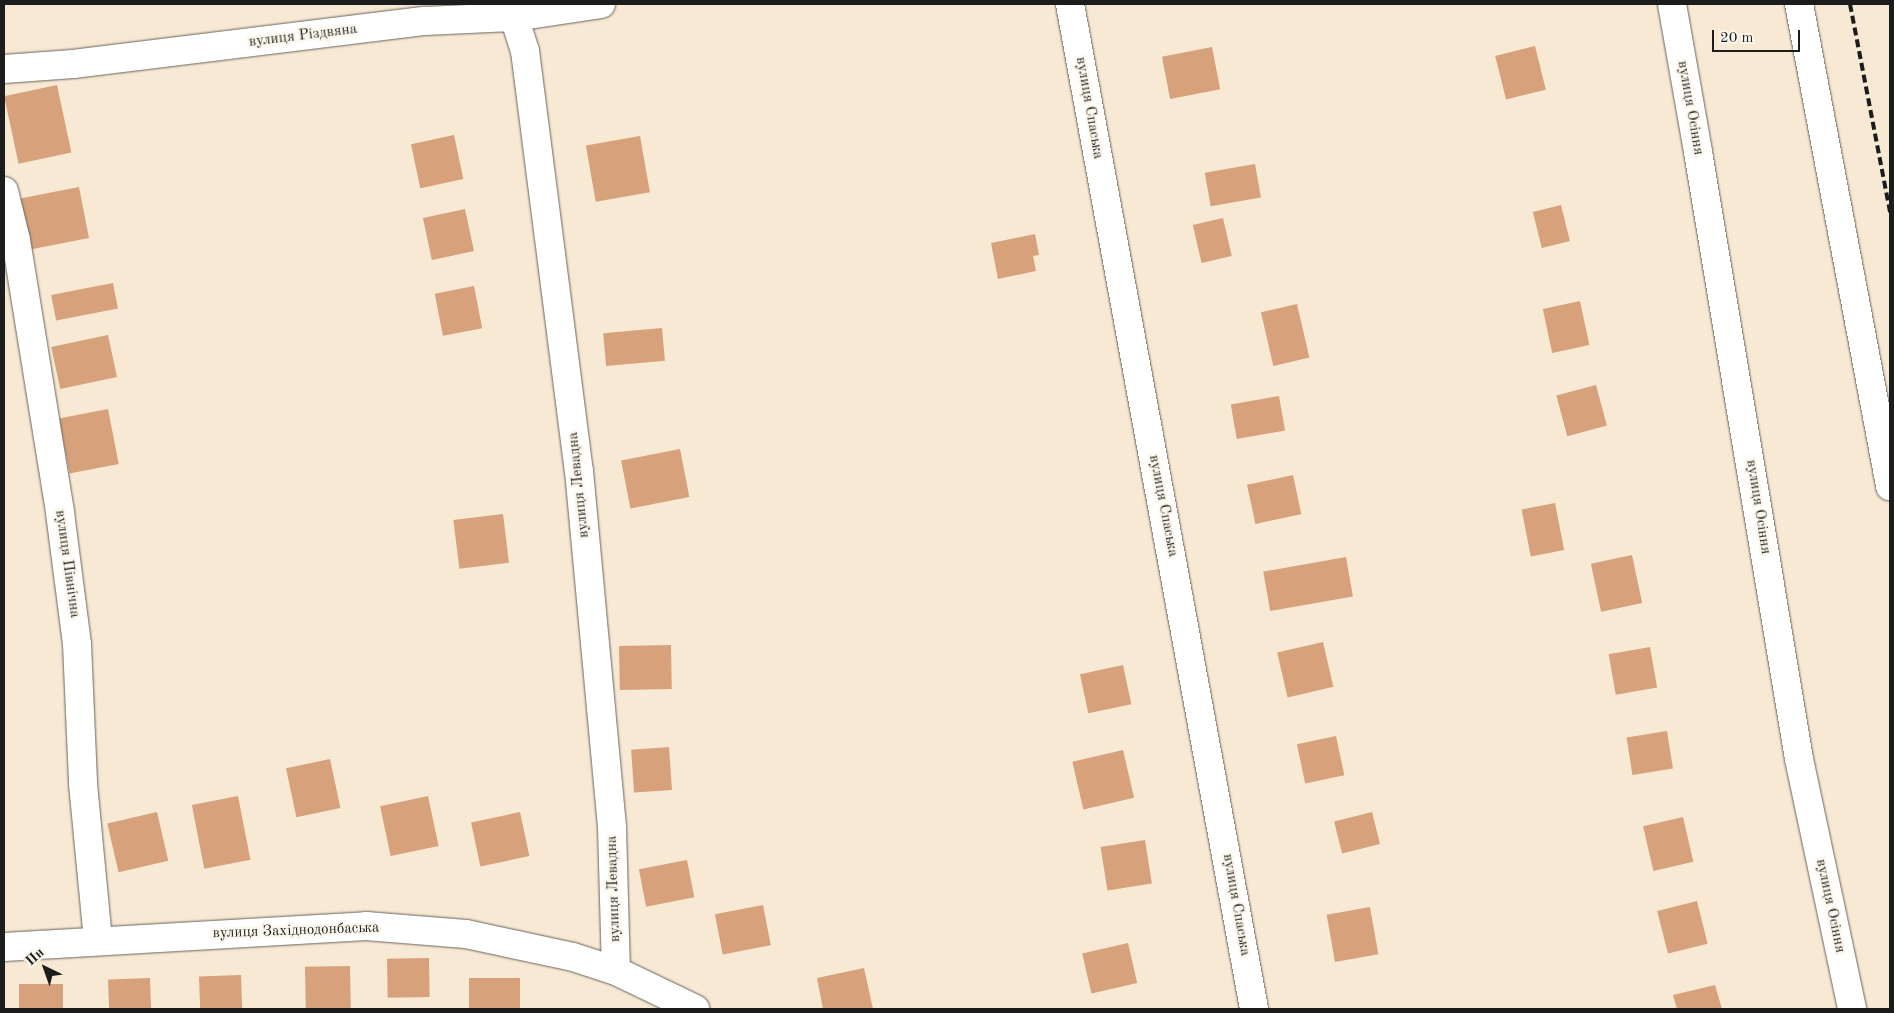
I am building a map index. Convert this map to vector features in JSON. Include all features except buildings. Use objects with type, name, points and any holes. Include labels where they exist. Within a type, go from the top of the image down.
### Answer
[{"type":"street","name":"вулиця Різдвяна","points":[[4,70],[83,63],[512,10],[601,4]]},
{"type":"street","name":"вулиця Спаська","points":[[1070,4],[1254,1009]]},
{"type":"street","name":"вулиця Осіння","points":[[1672,4],[1700,161],[1798,759],[1852,1009]]},
{"type":"street","points":[[1800,4],[1890,487]]},
{"type":"street","name":"вулиця Левадна","points":[[512,10],[525,51],[579,471],[612,828],[616,971]]},
{"type":"street","name":"вулиця Північна","points":[[4,191],[16,240],[60,513],[78,644],[83,784],[98,941]]},
{"type":"street","name":"вулиця Західнодонбаська","points":[[4,947],[366,926],[466,934],[573,957],[616,971],[695,1009]]},
{"type":"railway","points":[[1850,4],[1890,212]]}]
